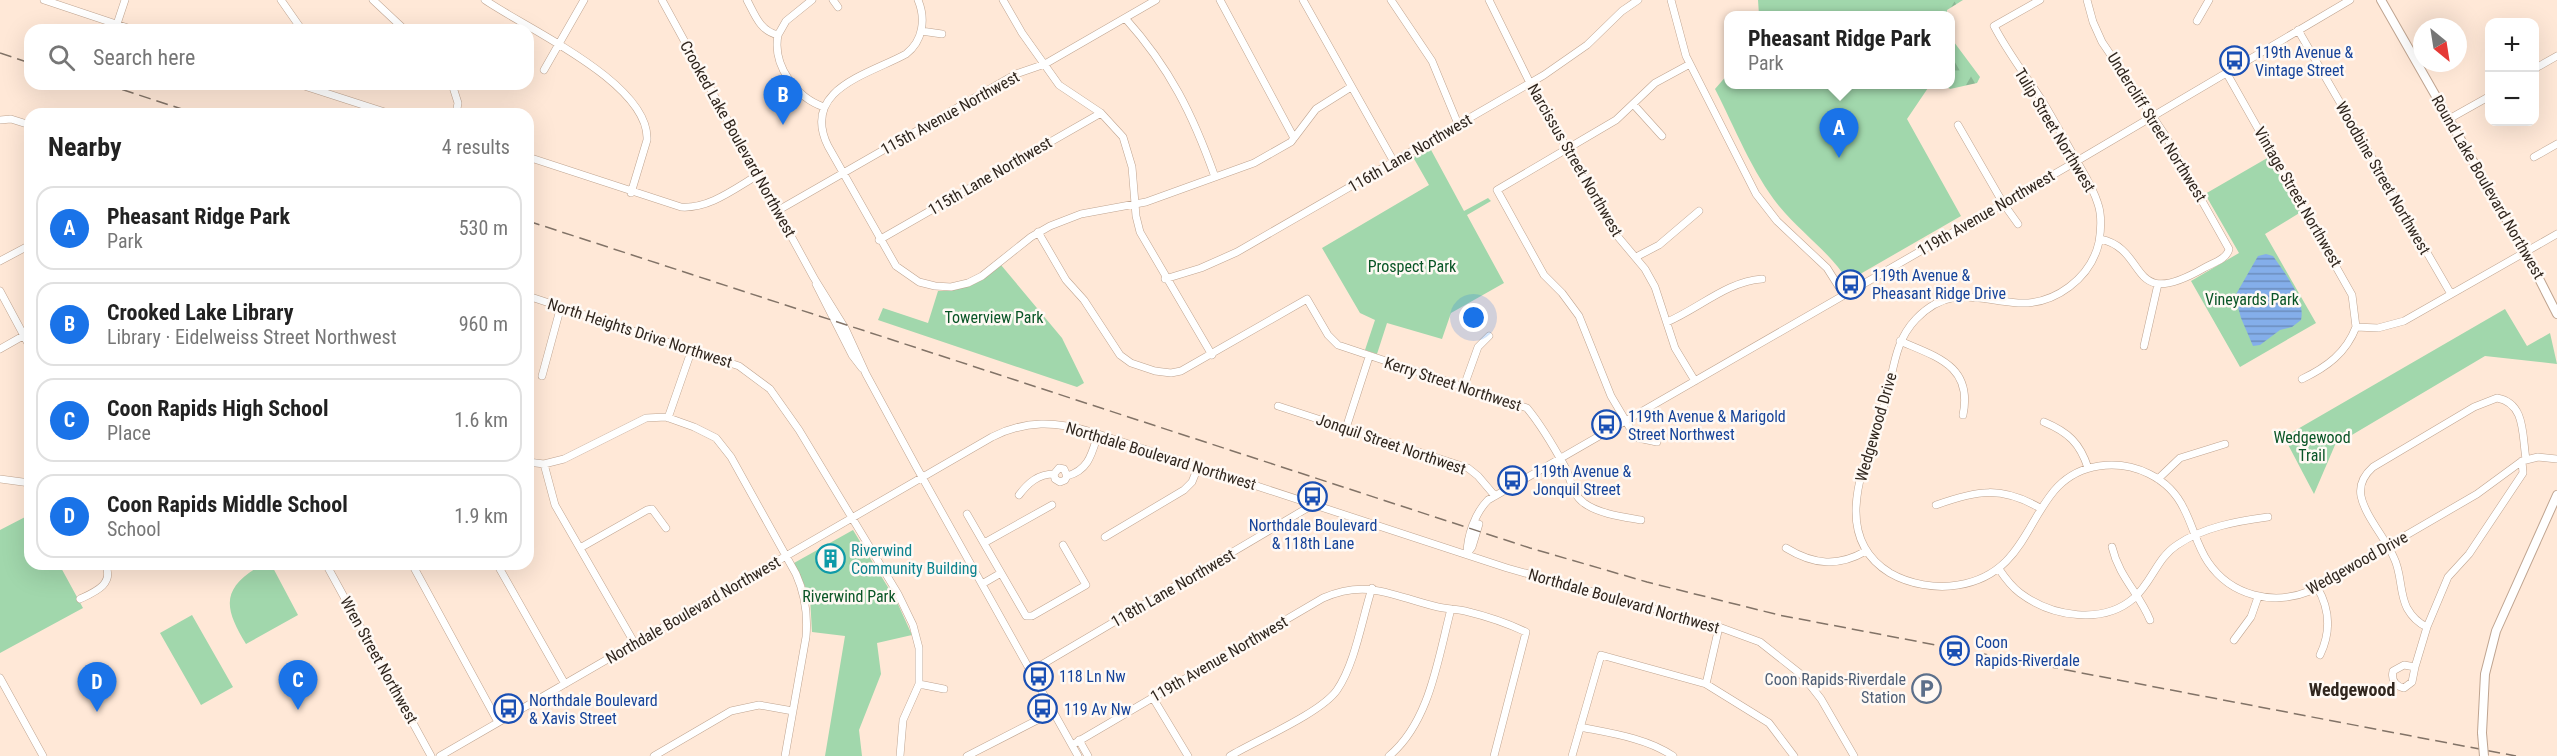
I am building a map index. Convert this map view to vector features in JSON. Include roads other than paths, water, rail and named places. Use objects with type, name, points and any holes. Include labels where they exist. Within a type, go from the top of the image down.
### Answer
[{"type":"main road","name":"Round Lake Boulevard Northwest","points":[[2381,0],[2526,252],[2557,314]]},
{"type":"main road","points":[[2484,756],[2482,732],[2485,674],[2496,631],[2557,495]]},
{"type":"street","points":[[44,0],[108,24]]},
{"type":"street","points":[[117,24],[124,0]]},
{"type":"street","points":[[280,0],[298,24]]},
{"type":"street","points":[[373,0],[399,24]]},
{"type":"street","points":[[485,0],[525,24]]},
{"type":"street","points":[[544,70],[584,0]]},
{"type":"street","name":"Crooked Lake Boulevard Northwest","points":[[662,0],[814,278],[819,294],[852,355],[866,374],[1078,756]]},
{"type":"street","points":[[747,0],[761,26],[770,33],[778,35]]},
{"type":"street","points":[[812,0],[786,21],[778,35],[779,57],[795,88],[811,102],[824,108]]},
{"type":"street","points":[[833,0],[838,7]]},
{"type":"street","points":[[918,0],[923,15],[921,31],[909,52],[841,87],[824,108],[822,133],[892,261],[908,276],[924,284],[941,287],[956,286],[977,278],[1038,232],[1081,214],[1135,205],[1254,163],[1294,138],[1316,109],[1351,87]]},
{"type":"street","points":[[1003,0],[1022,33],[1059,85],[1101,113],[1114,125],[1127,147],[1132,166],[1140,232],[1165,279],[1212,355],[1182,371],[1164,373],[1131,363],[1114,348],[1084,300],[1066,280],[1038,232]]},
{"type":"street","name":"115th Avenue Northwest","points":[[777,211],[1016,74],[1045,64],[1156,0]]},
{"type":"street","points":[[1220,0],[1294,138]]},
{"type":"street","points":[[1304,0],[1394,162]]},
{"type":"street","points":[[1391,0],[1432,61],[1458,124]]},
{"type":"street","name":"Narcissus Street Northwest","points":[[1489,0],[1530,83],[1614,232],[1636,257],[1655,287],[1675,348],[1695,381]]},
{"type":"street","name":"116th Lane Northwest","points":[[1165,279],[1201,268],[1237,252],[1557,68],[1587,45],[1622,11],[1638,0]]},
{"type":"street","points":[[1671,0],[1678,32],[1690,64],[1761,202],[1777,221],[1822,263],[1844,295]]},
{"type":"street","name":"Tulip Street Northwest","points":[[2040,0],[1994,26],[2077,161],[2097,200],[2101,221],[2100,239]]},
{"type":"street","name":"Undercliff Street Northwest","points":[[2087,0],[2102,42],[2152,115],[2229,245],[2229,253],[2181,281],[2158,284]]},
{"type":"street","points":[[2198,21],[2209,0]]},
{"type":"street","name":"119th Avenue Northwest","points":[[1467,554],[1472,547],[1482,515],[1495,496],[2077,161],[2350,0]]},
{"type":"street","points":[[1125,18],[1161,62],[1185,101],[1215,177]]},
{"type":"street","points":[[534,29],[590,64],[643,117],[648,132],[647,140],[631,193]]},
{"type":"street","name":"Woodbine Street Northwest","points":[[2298,30],[2451,294]]},
{"type":"street","points":[[921,31],[942,34]]},
{"type":"street","points":[[2539,67],[2557,56]]},
{"type":"street","points":[[1657,442],[1638,438],[1626,421],[1611,396],[1579,316],[1562,293],[1544,275],[1497,190],[1616,120],[1655,83],[1690,64]]},
{"type":"street","name":"Vintage Street Northwest","points":[[2226,72],[2352,295],[2356,327]]},
{"type":"street","points":[[318,90],[373,108]]},
{"type":"street","points":[[454,90],[457,108]]},
{"type":"street","points":[[2450,119],[2485,99]]},
{"type":"street","points":[[1634,105],[1662,136]]},
{"type":"street","name":"115th Lane Northwest","points":[[879,240],[1101,113]]},
{"type":"street","points":[[0,120],[11,119],[24,123]]},
{"type":"street","points":[[1958,124],[2002,203],[2018,224]]},
{"type":"street","points":[[2534,158],[2557,144]]},
{"type":"street","points":[[534,159],[672,206],[695,207],[710,202],[758,176]]},
{"type":"street","points":[[1636,257],[1659,244],[1699,211]]},
{"type":"street","points":[[2302,379],[2320,370],[2346,349],[2356,327],[2378,328],[2404,321],[2557,234]]},
{"type":"street","points":[[2100,239],[2113,242],[2121,247],[2143,276],[2158,284],[2144,346]]},
{"type":"street","name":"Wedgewood Drive","points":[[2100,239],[2086,270],[2070,287],[2056,295],[2028,303],[1974,296],[1949,299],[1921,314],[1900,342],[1885,403],[1863,466],[1857,494],[1857,525],[1866,551],[1893,575],[1936,586],[1968,583],[1999,570],[2016,553],[2040,508],[2061,483],[2088,468],[2124,465],[2158,479],[2180,502],[2208,562],[2222,579],[2258,597],[2289,597],[2317,587],[2388,546],[2477,494],[2524,460]]},
{"type":"street","points":[[0,261],[24,248]]},
{"type":"street","points":[[1667,322],[1682,316],[1745,280],[1762,279]]},
{"type":"street","points":[[0,291],[24,329]]},
{"type":"street","name":"North Heights Drive Northwest","points":[[534,298],[739,366],[770,389],[799,430],[907,610],[919,648],[919,684]]},
{"type":"street","name":"Kerry Street Northwest","points":[[1212,355],[1307,299],[1333,341],[1369,357],[1527,408],[1537,419],[1560,459],[1574,491],[1584,503],[1605,512],[1641,520]]},
{"type":"street","points":[[542,376],[561,306]]},
{"type":"street","points":[[0,349],[24,336]]},
{"type":"street","points":[[1464,386],[1478,347],[1489,336]]},
{"type":"street","points":[[1900,342],[1940,358],[1952,367],[1964,389],[1963,415]]},
{"type":"street","points":[[668,418],[692,349]]},
{"type":"street","points":[[1346,428],[1369,357]]},
{"type":"street","points":[[2415,667],[2427,627],[2448,577],[2469,554],[2523,473],[2521,417],[2517,408],[2505,399],[2489,399],[2474,407],[2373,467],[2363,480],[2362,499],[2395,560],[2402,597],[2415,620],[2427,627]]},
{"type":"street","name":"Jonquil Street Northwest","points":[[1278,406],[1468,468],[1495,496]]},
{"type":"street","points":[[534,463],[544,464],[564,459],[645,418],[668,418],[716,438],[730,457],[786,557],[803,593],[807,622],[785,756]]},
{"type":"street","name":"Northdale Boulevard Northwest","points":[[440,756],[852,520],[992,437],[1019,426],[1043,422],[1067,425],[1098,434],[1467,554],[1604,597],[1719,627],[1760,642],[1786,660],[1803,676],[1821,699],[1854,756]]},
{"type":"street","points":[[2044,422],[2064,430],[2074,440],[2082,451],[2088,468]]},
{"type":"street","points":[[1019,495],[1033,480],[1045,474],[1054,474],[1055,479],[1060,482],[1067,476],[1082,470],[1087,464],[1098,434]]},
{"type":"street","points":[[2158,479],[2180,458],[2225,444]]},
{"type":"street","points":[[2524,460],[2538,457],[2557,459]]},
{"type":"street","points":[[544,464],[555,505],[635,644]]},
{"type":"street","points":[[1105,537],[1184,490],[1192,482],[1198,467]]},
{"type":"street","points":[[0,479],[24,482]]},
{"type":"street","points":[[1936,505],[1988,491],[2016,496],[2040,508]]},
{"type":"street","name":"118th Lane Northwest","points":[[1031,671],[1314,504]]},
{"type":"street","points":[[984,543],[1052,505]]},
{"type":"street","points":[[580,548],[647,510],[652,509],[666,528]]},
{"type":"street","points":[[967,514],[1026,616],[1032,616],[1086,585],[1063,545]]},
{"type":"street","points":[[1999,570],[2018,592],[2040,605],[2070,614],[2090,615],[2110,612],[2121,608],[2137,596],[2164,555],[2177,545],[2227,525],[2268,517]]},
{"type":"street","points":[[2112,547],[2118,569],[2150,620]]},
{"type":"street","points":[[1786,549],[1802,557],[1827,563],[1845,561],[1866,551]]},
{"type":"street","points":[[80,599],[103,587],[108,575],[107,570]]},
{"type":"street","name":"Wren Street Northwest","points":[[329,570],[431,756]]},
{"type":"street","points":[[415,570],[498,722]]},
{"type":"street","points":[[500,570],[565,684]]},
{"type":"street","points":[[982,584],[1001,573]]},
{"type":"street","points":[[2317,587],[2326,607],[2328,624],[2327,639],[2320,656]]},
{"type":"street","points":[[1230,756],[1319,706],[1333,695],[1346,675],[1372,588],[1465,611],[1526,632],[1494,756]]},
{"type":"street","name":"119th Avenue Northwest","points":[[1072,744],[1323,598],[1346,590],[1372,588]]},
{"type":"street","points":[[2234,640],[2251,617],[2258,597]]},
{"type":"street","points":[[1389,756],[1406,739],[1419,717],[1430,688],[1451,609]]},
{"type":"street","points":[[1706,684],[1719,627]]},
{"type":"street","points":[[1572,756],[1601,655],[1706,684],[1769,723],[1794,756]]},
{"type":"street","points":[[0,678],[43,756]]},
{"type":"street","points":[[900,756],[903,720],[919,684],[944,689]]},
{"type":"street","points":[[1153,698],[1188,756]]},
{"type":"street","points":[[654,756],[731,711],[759,705],[793,711]]},
{"type":"street","points":[[967,756],[994,744],[1053,711]]},
{"type":"street","points":[[1580,727],[1646,743],[1673,756]]},
{"type":"street","points":[[1079,740],[1088,756]]},
{"type":"water","points":[[2266,254],[2273,256],[2293,286],[2300,303],[2301,320],[2292,327],[2280,330],[2260,345],[2253,346],[2241,318],[2235,296],[2258,256]]},
{"type":"railway","points":[[0,53],[24,61]]},
{"type":"railway","points":[[123,90],[179,108]]},
{"type":"railway","points":[[534,223],[1530,548],[1647,582],[1779,615],[2516,756]]},
{"type":"place","name":"119th Avenue & Vintage Street","points":[[2234,61]]},
{"type":"place","name":"Crooked Lake Library","points":[[783,125]]},
{"type":"place","name":"Pheasant Ridge Park","points":[[1839,158]]},
{"type":"place","name":"119th Avenue & Pheasant Ridge Drive","points":[[1851,284]]},
{"type":"place","name":"119th Avenue & Marigold Street Northwest","points":[[1607,425]]},
{"type":"place","name":"119th Avenue & Jonquil Street","points":[[1512,480]]},
{"type":"place","name":"Northdale Boulevard & 118th Lane","points":[[1313,497]]},
{"type":"place","name":"Riverwind Community Building","points":[[830,559]]},
{"type":"place","name":"Coon Rapids-Riverdale","points":[[1954,651]]},
{"type":"place","name":"118 Ln Nw","points":[[1038,676]]},
{"type":"place","name":"Coon Rapids-Riverdale Station","points":[[1927,688]]},
{"type":"place","name":"Northdale Boulevard & Xavis Street","points":[[508,709]]},
{"type":"place","name":"119 Av Nw","points":[[1043,709]]},
{"type":"place","name":"Coon Rapids High School","points":[[298,710]]},
{"type":"place","name":"Coon Rapids Middle School","points":[[97,712]]},
{"type":"district","name":"Wedgewood","points":[[2352,689]]},
{"type":"park label","name":"Prospect Park","points":[[1412,266]]},
{"type":"park label","name":"Vineyards Park","points":[[2252,299]]},
{"type":"park label","name":"Towerview Park","points":[[994,317]]},
{"type":"park label","name":"Wedgewood Trail","points":[[2312,446]]},
{"type":"park label","name":"Riverwind Park","points":[[849,596]]}]
